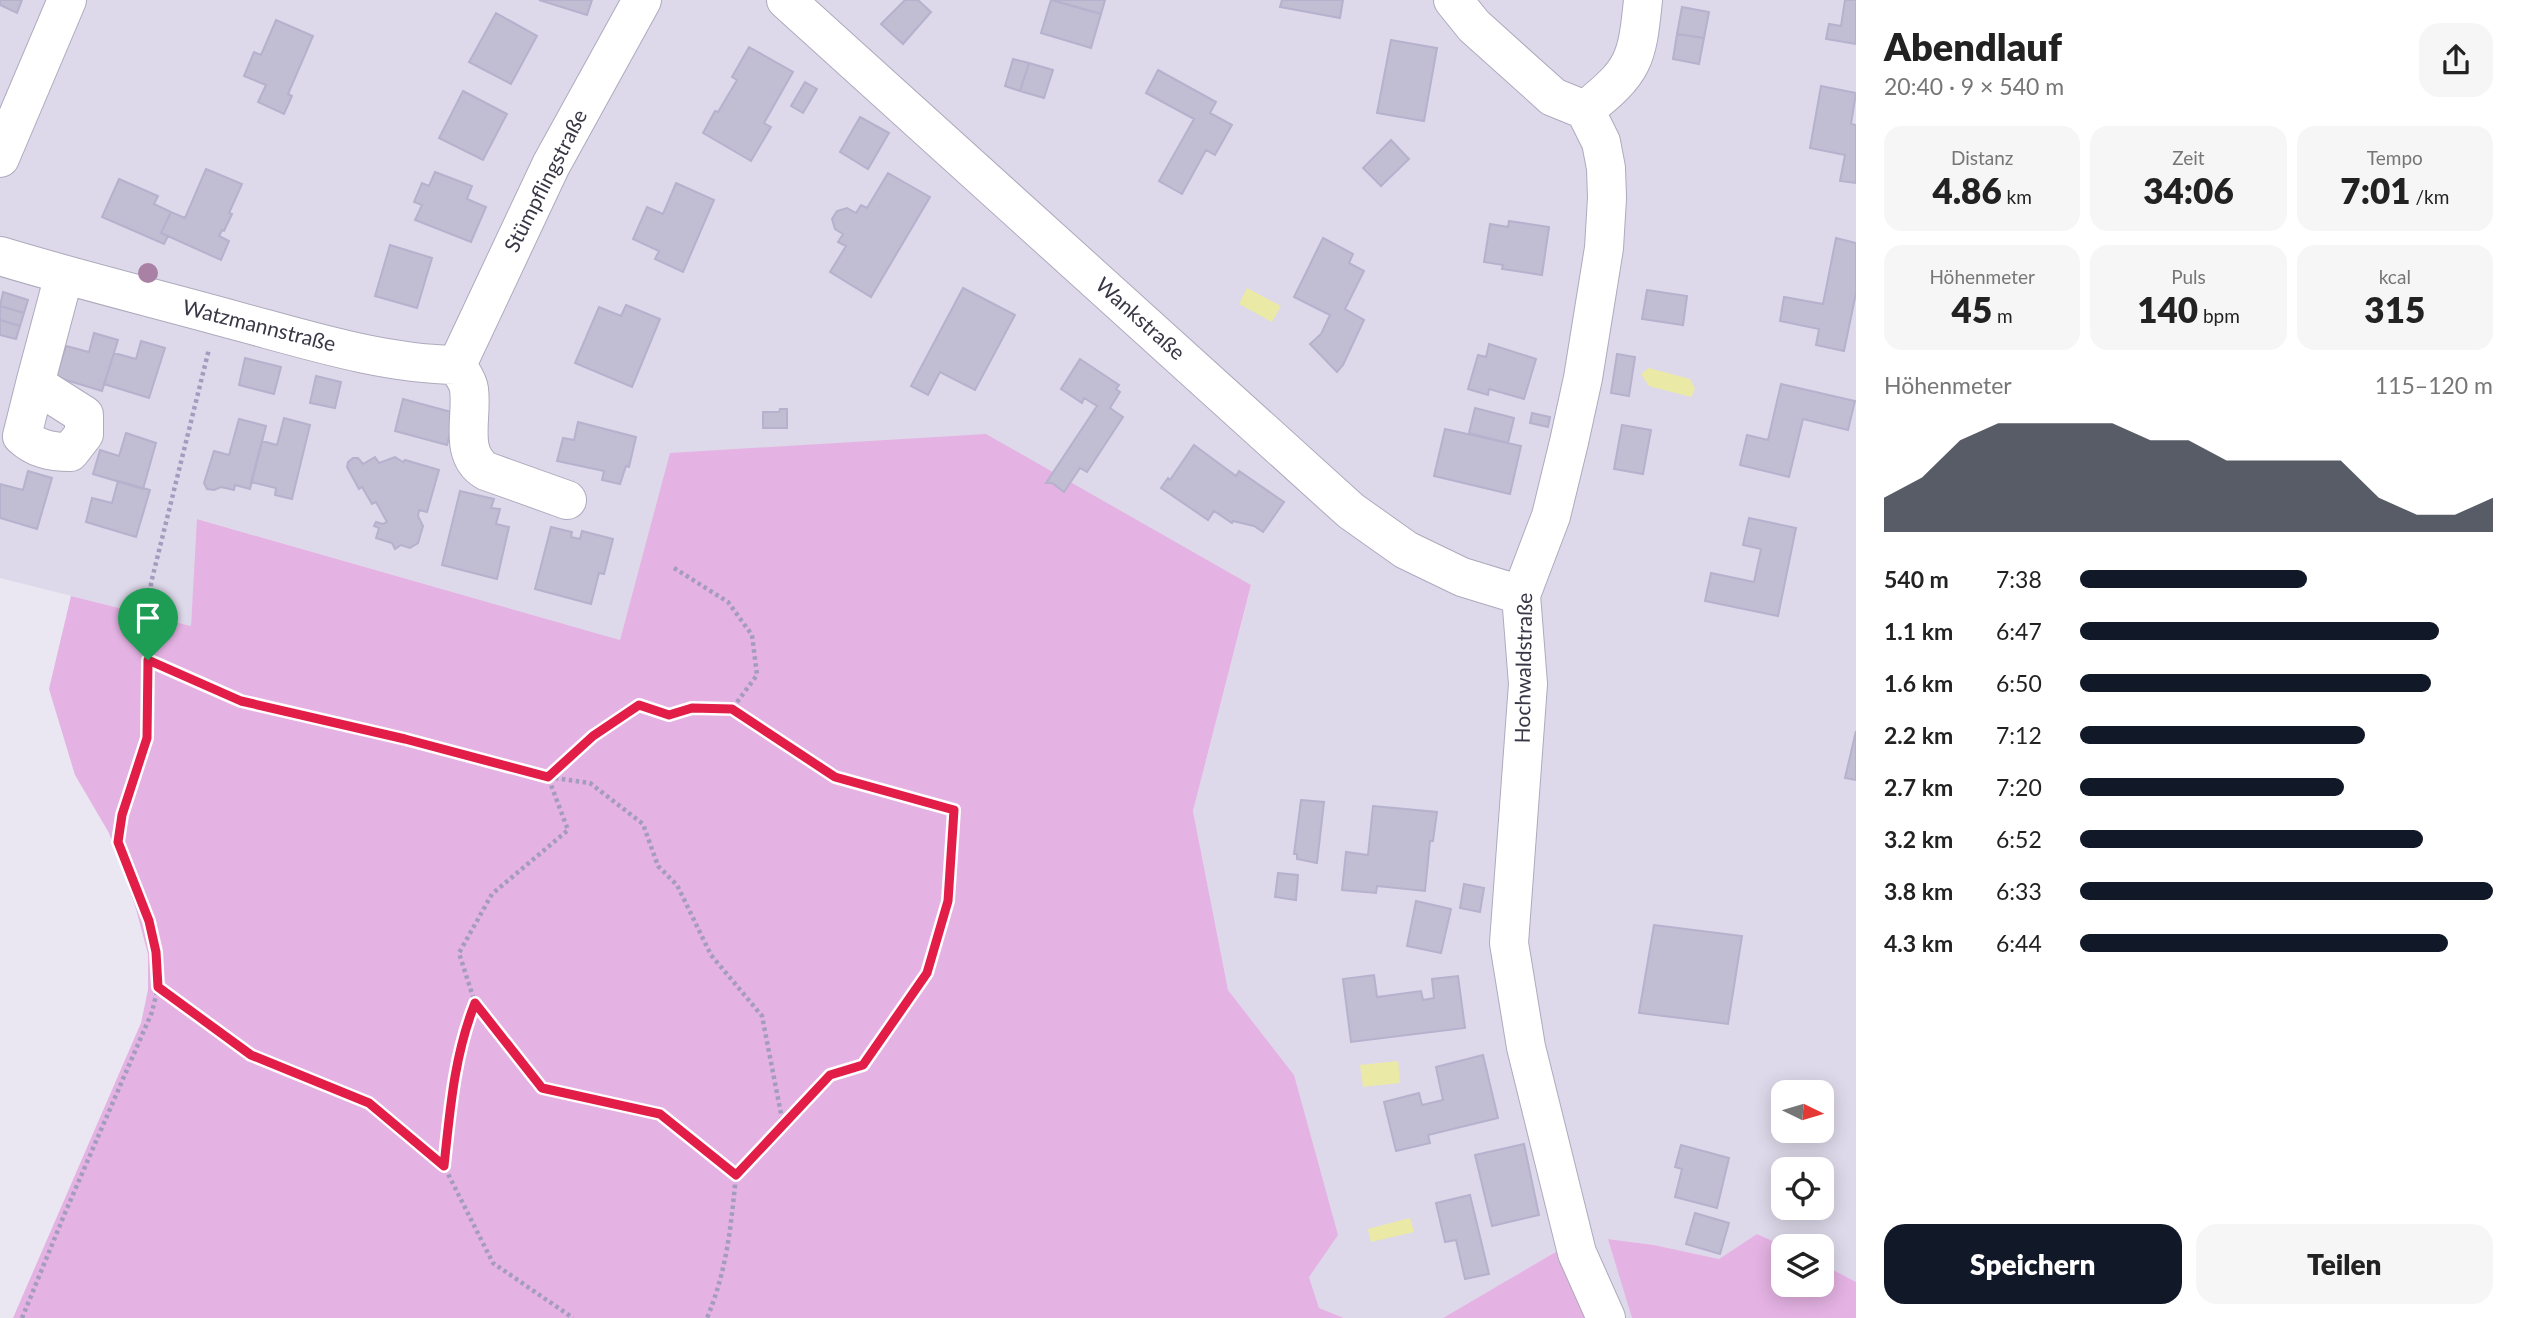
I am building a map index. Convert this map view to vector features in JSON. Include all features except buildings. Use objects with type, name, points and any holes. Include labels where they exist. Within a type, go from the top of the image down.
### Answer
[{"type":"street","points":[[0,158],[66,0]]},
{"type":"street","name":"Stümpflingstraße","points":[[457,365],[551,165],[642,0]]},
{"type":"street","name":"Wankstraße","points":[[786,0],[1351,510],[1406,550],[1462,577],[1521,596]]},
{"type":"street","points":[[1452,0],[1474,26],[1553,97],[1585,110],[1623,77],[1639,40],[1643,0]]},
{"type":"street","name":"Hochwaldstraße","points":[[1585,110],[1601,142],[1606,168],[1604,248],[1583,378],[1569,442],[1551,516],[1521,596],[1528,684],[1509,943],[1526,1046],[1577,1253],[1606,1318]]},
{"type":"street","name":"Watzmannstraße","points":[[0,256],[315,342],[425,365],[457,365]]},
{"type":"street","points":[[34,384],[64,275]]},
{"type":"street","points":[[457,365],[469,386],[469,440],[472,458],[477,466],[567,500]]},
{"type":"path","points":[[22,1318],[152,1012],[158,987],[156,952],[149,921],[118,842],[122,815],[147,738],[151,583],[203,380],[216,315]]},
{"type":"path","points":[[674,568],[728,602],[752,635],[757,675],[732,709]]},
{"type":"path","points":[[148,660],[241,701],[405,739],[548,777],[590,783],[643,824],[658,866],[677,885],[712,956],[762,1016],[783,1125]]},
{"type":"path","points":[[548,777],[593,736],[639,705],[669,715],[692,708],[732,709],[835,777],[954,810],[948,901],[927,973],[863,1065],[830,1075],[736,1175],[731,1229],[720,1287],[707,1318]]},
{"type":"path","points":[[548,777],[568,830],[492,894],[459,953],[475,1003],[542,1088],[660,1114],[736,1175]]},
{"type":"path","points":[[158,987],[251,1055],[369,1103],[444,1166],[493,1263],[573,1318]]},
{"type":"path","points":[[444,1166],[453,1079],[475,1003]]},
{"type":"shaded area","points":[[0,0],[1856,0],[1856,1282],[1834,1270],[1834,1234],[1771,1234],[1771,1240],[1757,1234],[1719,1259],[1654,1245],[1609,1239],[1632,1318],[1588,1318],[1559,1250],[1443,1318],[1344,1318],[1319,1308],[1309,1277],[1294,1075],[1228,990],[1193,811],[1251,586],[671,453],[620,640],[198,519],[191,626],[0,578]]},
{"type":"shaded area","points":[[1247,288],[1281,306],[1272,322],[1239,304]]},
{"type":"shaded area","points":[[1649,368],[1690,379],[1695,389],[1691,397],[1649,386],[1641,374]]},
{"type":"shaded area","points":[[986,434],[1251,585],[1193,811],[1228,990],[1294,1075],[1338,1235],[1309,1277],[1319,1308],[1344,1318],[13,1318],[141,1023],[148,990],[148,954],[136,909],[109,833],[75,775],[49,689],[71,596],[191,626],[197,519],[620,640],[670,453]]},
{"type":"shaded area","points":[[1398,1061],[1400,1083],[1363,1087],[1360,1065]]},
{"type":"shaded area","points":[[1410,1218],[1414,1232],[1371,1242],[1368,1229]]},
{"type":"shaded area","points":[[1757,1234],[1771,1240],[1771,1297],[1834,1297],[1834,1270],[1856,1282],[1856,1318],[1632,1318],[1608,1239],[1654,1245],[1719,1259]]},
{"type":"shaded area","points":[[1559,1250],[1588,1318],[1443,1318]]},
{"type":"route","points":[[148,660],[241,701],[405,739],[548,777],[593,736],[639,705],[669,715],[692,708],[732,709],[835,777],[954,810],[948,901],[927,973],[863,1065],[830,1075],[736,1175],[660,1114],[542,1088],[475,1003],[453,1079],[444,1166],[369,1103],[251,1055],[158,987],[156,952],[149,921],[118,842],[122,815],[147,738],[148,660]]}]
